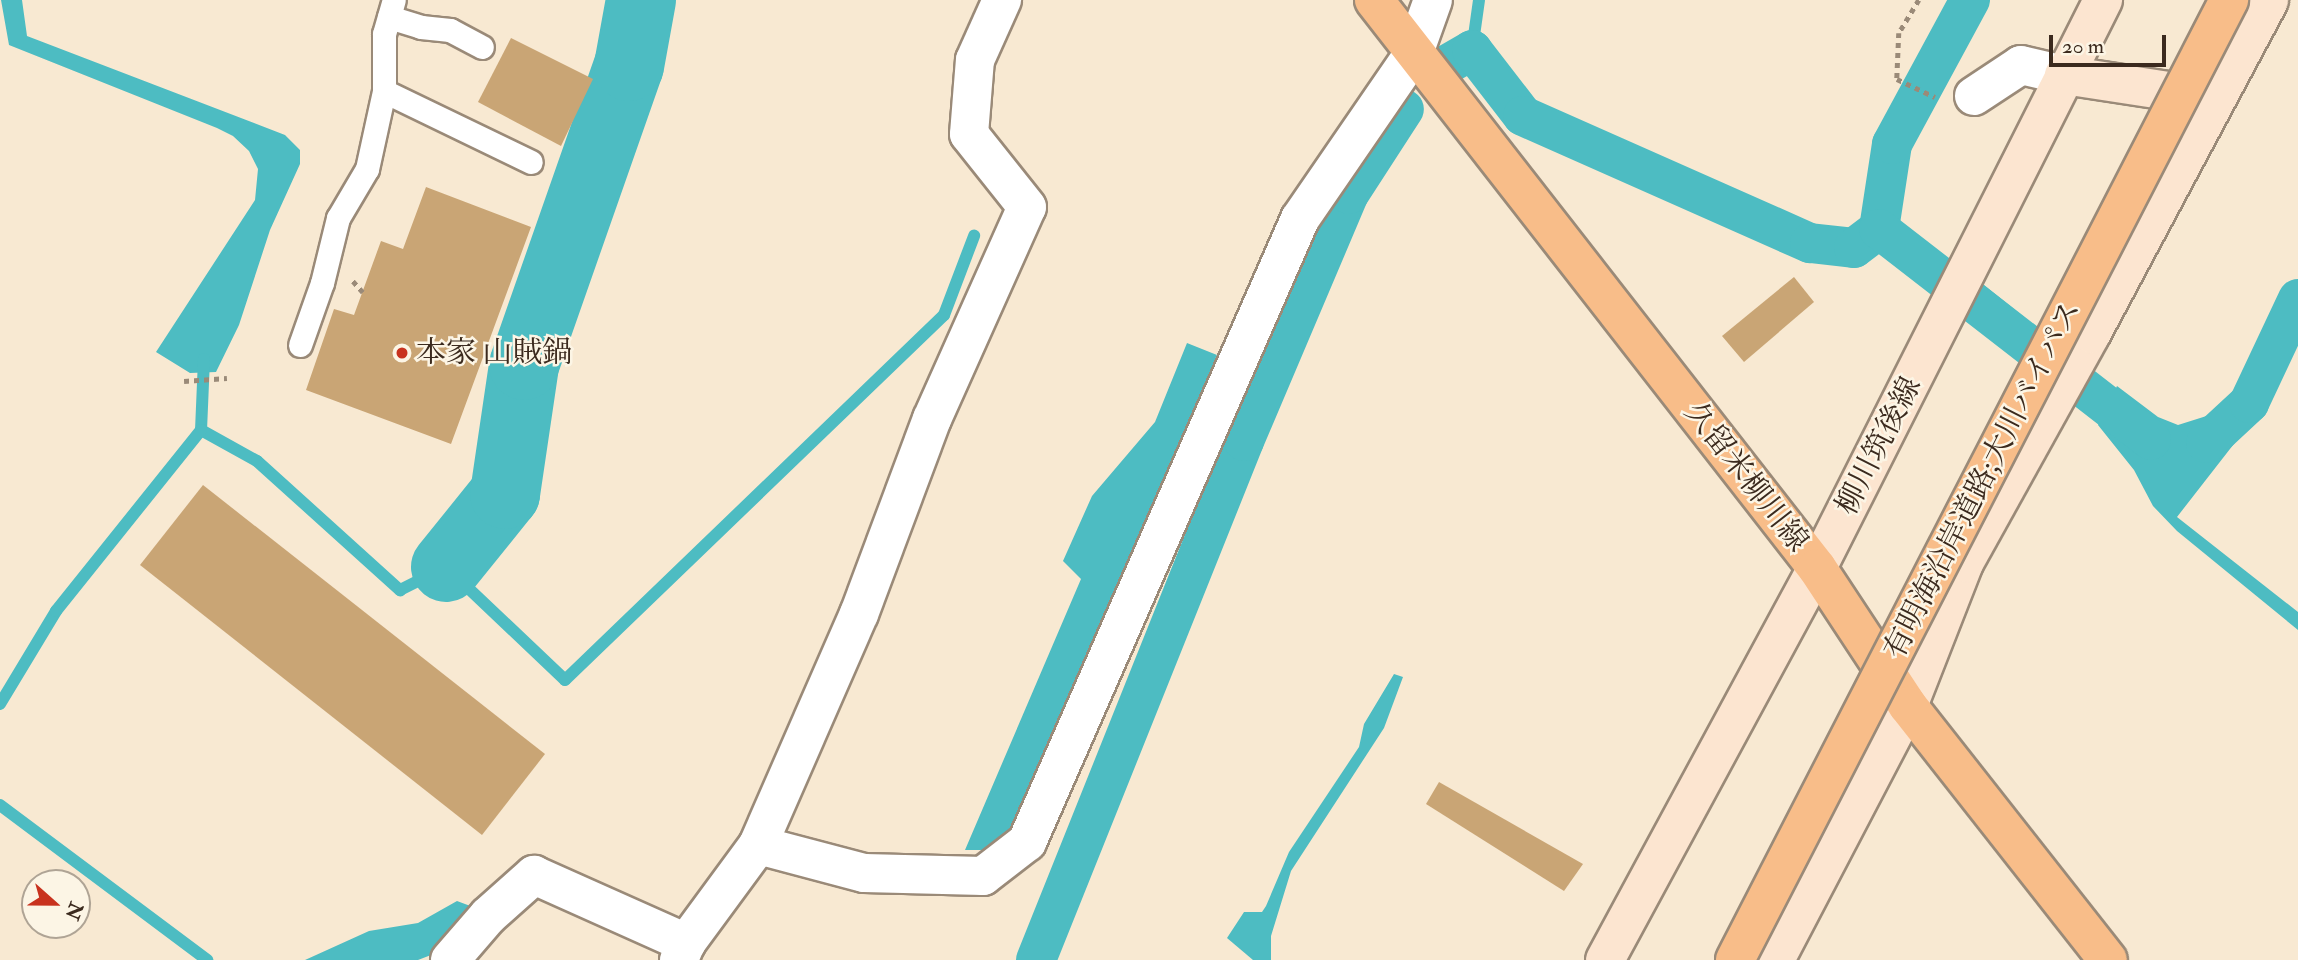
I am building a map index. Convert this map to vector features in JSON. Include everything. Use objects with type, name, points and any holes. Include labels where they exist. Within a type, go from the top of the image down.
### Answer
[{"type":"main road","name":"久留米柳川線","points":[[1374,0],[1817,568],[1908,706],[2108,960]]},
{"type":"main road","name":"柳川筑後線","points":[[1605,960],[1817,568],[2103,0]]},
{"type":"main road","name":"有明海沿岸道路;大川バイパス","points":[[1710,960],[2012,379],[2204,0]]},
{"type":"main road","name":"有明海沿岸道路;大川バイパス","points":[[1735,960],[2229,0]]},
{"type":"main road","points":[[1775,960],[1908,706],[1964,563],[2091,334],[2269,0]]},
{"type":"main road","points":[[2064,75],[2215,98]]},
{"type":"street","points":[[450,960],[488,916],[534,875],[682,951],[758,845],[859,614],[932,419],[1027,207],[969,134],[975,60],[1002,0]]},
{"type":"street","points":[[758,845],[864,873],[983,876],[1027,842],[1300,219],[1414,53],[1433,0]]},
{"type":"street","points":[[1974,96],[2021,65],[2064,75]]},
{"type":"lane","points":[[300,345],[321,283],[338,218],[367,169],[384,91],[384,34],[392,8],[421,27],[450,30],[482,47]]},
{"type":"lane","points":[[384,91],[531,162]]},
{"type":"path","points":[[1919,0],[1899,33],[1898,79],[1937,99],[1974,96]]},
{"type":"path","points":[[184,382],[227,378]]},
{"type":"water","points":[[1,0],[22,0],[27,36],[285,135],[300,150],[300,164],[270,230],[239,325],[216,372],[190,373],[156,352],[255,200],[258,169],[249,151],[233,136],[217,128],[9,45]]},
{"type":"water","points":[[1984,285],[2060,346],[2039,375],[1965,320]]},
{"type":"water","points":[[1187,343],[1217,355],[1022,823],[993,850],[965,850],[1081,579],[1063,561],[1092,496],[1155,422]]},
{"type":"water","points":[[2117,386],[2158,417],[2178,425],[2216,413],[2232,400],[2258,413],[2177,517],[2298,612],[2298,630],[2177,531],[2153,506],[2134,470],[2098,425]]},
{"type":"water","points":[[1394,674],[1403,677],[1384,728],[1291,871],[1271,936],[1271,960],[1253,960],[1227,938],[1244,912],[1262,912],[1266,906],[1289,852],[1359,747],[1364,724]]},
{"type":"water","points":[[457,901],[473,907],[431,955],[418,960],[305,960],[369,931],[418,923]]},
{"type":"building","points":[[511,38],[593,79],[561,146],[478,102]]},
{"type":"building","name":"本家 山賊鍋","points":[[426,187],[531,227],[451,444],[306,390],[334,309],[354,315],[381,241],[403,249]]},
{"type":"building","points":[[1794,277],[1814,302],[1744,362],[1722,336]]},
{"type":"building","points":[[203,485],[545,754],[482,835],[140,565]]},
{"type":"building","points":[[1439,782],[1583,864],[1564,891],[1426,804]]},
{"type":"waterway","points":[[446,567],[505,494],[524,365],[629,66],[641,0]]},
{"type":"waterway","points":[[1472,50],[1479,0]]},
{"type":"waterway","points":[[1448,64],[1472,50],[1523,116],[1810,243],[1854,248],[1879,229],[1892,144],[1970,0]]},
{"type":"waterway","points":[[1036,960],[1244,441],[1349,194],[1404,109]]},
{"type":"waterway","points":[[1879,229],[2151,440]]},
{"type":"waterway","points":[[204,359],[201,430],[257,461],[400,590],[446,567],[565,680],[944,315],[974,236]]},
{"type":"waterway","points":[[2206,443],[2249,403],[2298,299]]},
{"type":"waterway","points":[[0,704],[56,611],[201,430]]},
{"type":"waterway","points":[[0,805],[207,960]]},
{"type":"place","name":"本家 山賊鍋","points":[[402,353]]}]
